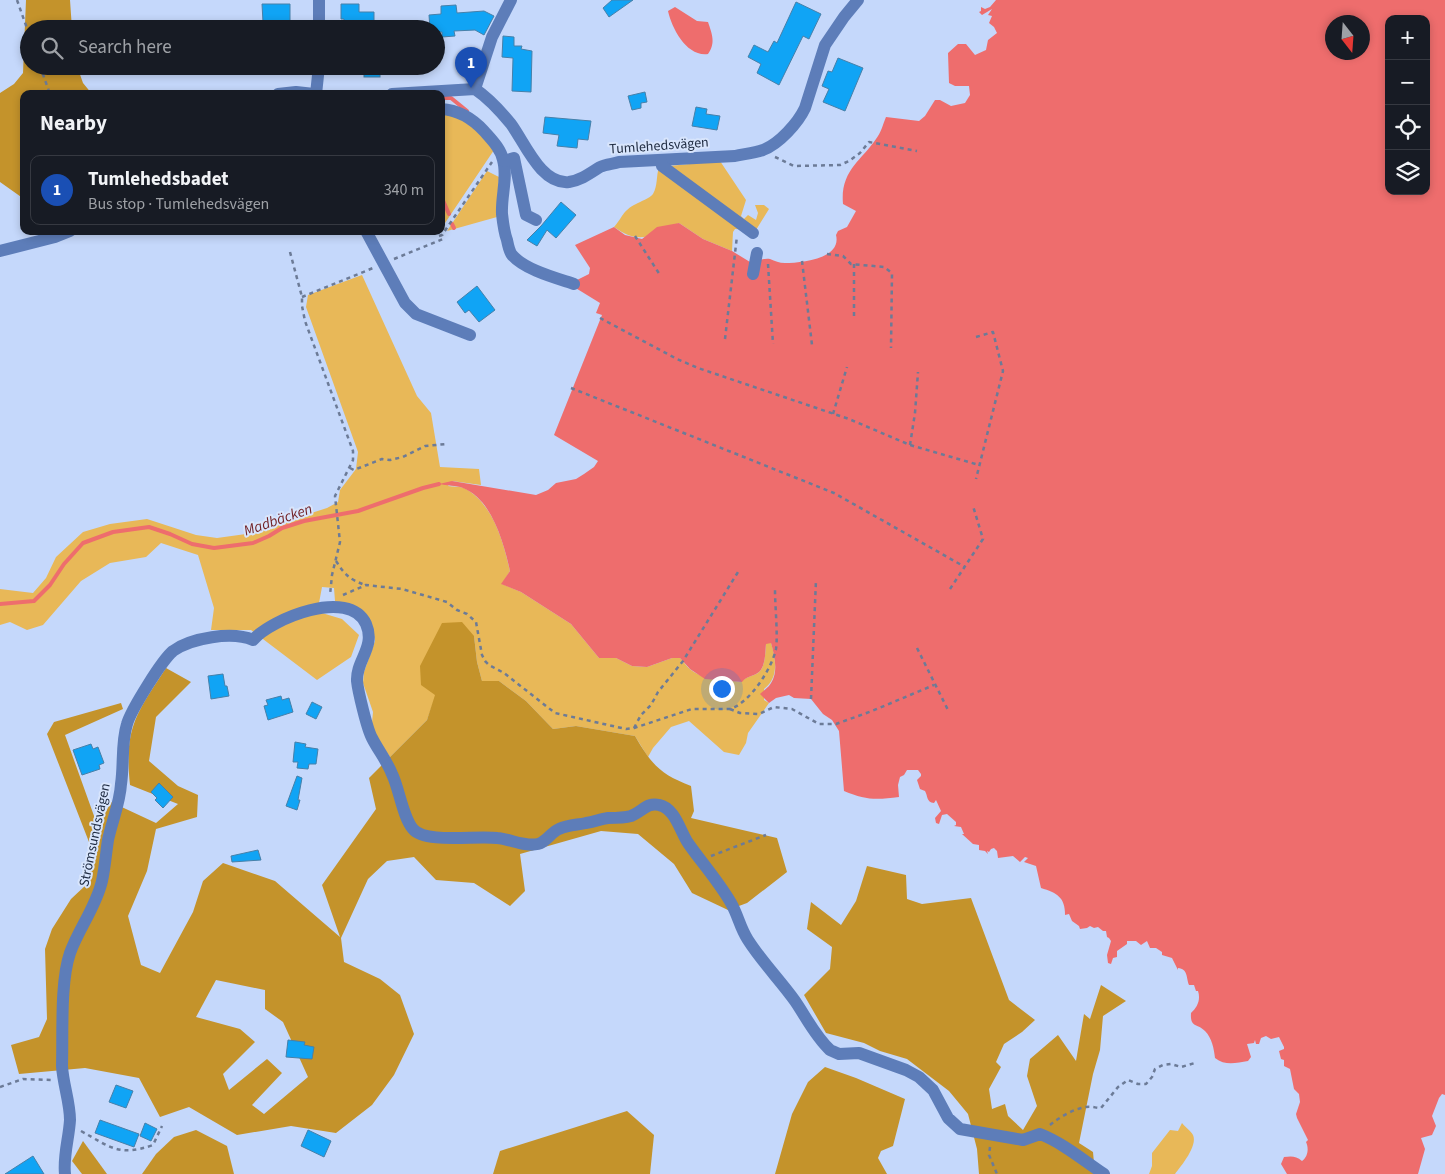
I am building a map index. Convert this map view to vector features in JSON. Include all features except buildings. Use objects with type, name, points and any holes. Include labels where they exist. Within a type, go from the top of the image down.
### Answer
[{"type":"street","points":[[319,0],[319,20]]},
{"type":"street","points":[[445,91],[475,89],[492,37],[511,0]]},
{"type":"street","name":"Tumlehedsvägen","points":[[475,89],[506,118],[539,167],[553,179],[566,182],[579,180],[601,167],[619,162],[735,156],[763,150],[776,142],[801,117],[806,108],[826,45],[844,17],[858,0]]},
{"type":"street","points":[[316,90],[318,75]]},
{"type":"street","points":[[445,109],[456,111],[471,118],[492,140],[502,156],[504,195],[502,212],[510,252],[519,261],[552,277],[574,284]]},
{"type":"street","points":[[502,156],[514,158],[526,215],[536,220]]},
{"type":"street","points":[[661,161],[662,166],[753,233]]},
{"type":"street","points":[[0,251],[60,235]]},
{"type":"street","points":[[368,235],[404,303],[416,314],[470,335]]},
{"type":"street","points":[[753,274],[756,252]]},
{"type":"street","name":"Strömsundsvägen","points":[[64,1174],[64,1156],[68,1141],[70,1118],[63,1081],[63,1016],[66,975],[70,954],[91,912],[102,882],[109,838],[121,787],[127,723],[160,668],[174,651],[181,646],[206,638],[237,636],[253,640],[269,626],[330,606],[347,609],[364,620],[368,632],[369,645],[358,674],[357,682],[369,730],[393,775],[411,828],[420,834],[469,839],[495,837],[537,844],[549,838],[556,830],[599,820],[627,817],[639,812],[647,805],[657,804],[667,807],[701,861]]},
{"type":"street","points":[[701,861],[731,903],[749,942],[830,1050],[839,1054],[859,1053],[920,1077],[933,1090],[953,1124],[966,1131],[1023,1140],[1040,1134],[1056,1140],[1074,1155],[1104,1174]]},
{"type":"path","points":[[17,0],[24,20]]},
{"type":"path","points":[[43,75],[49,90]]},
{"type":"path","points":[[763,150],[794,166],[840,165],[860,153],[869,142],[917,151]]},
{"type":"path","points":[[445,231],[502,156]]},
{"type":"path","points":[[725,339],[737,232]]},
{"type":"path","points":[[636,236],[660,275]]},
{"type":"path","points":[[290,252],[302,297],[305,321],[353,451],[353,460],[350,468],[335,496],[340,542],[330,583],[330,598],[337,598],[366,585]]},
{"type":"path","points":[[827,254],[843,256],[851,264],[884,267],[892,273],[891,348]]},
{"type":"path","points":[[769,259],[773,344]]},
{"type":"path","points":[[802,261],[812,345]]},
{"type":"path","points":[[854,264],[854,319]]},
{"type":"path","points":[[600,318],[677,359],[698,368],[849,419],[910,445],[979,465]]},
{"type":"path","points":[[976,337],[993,332],[1004,371],[976,479]]},
{"type":"path","points":[[833,414],[847,367]]},
{"type":"path","points":[[910,445],[918,372]]},
{"type":"path","points":[[571,388],[834,493],[964,567]]},
{"type":"path","points":[[350,468],[354,470],[382,458],[390,460],[403,457],[425,446],[446,444]]},
{"type":"path","points":[[950,589],[982,538],[973,506]]},
{"type":"path","points":[[336,561],[346,576],[352,580],[366,585],[402,589],[446,602],[467,614],[476,622],[482,655],[485,661],[504,673],[555,713],[626,729],[692,709],[735,708],[749,696],[758,686],[776,648],[775,590]]},
{"type":"path","points":[[634,728],[640,715],[651,705],[658,692],[683,661],[738,572]]},
{"type":"path","points":[[811,699],[816,580]]},
{"type":"path","points":[[917,648],[949,712]]},
{"type":"path","points":[[730,709],[740,713],[759,714],[774,707],[792,709],[819,724],[836,724],[872,711],[934,684]]},
{"type":"path","points":[[701,861],[766,836]]},
{"type":"path","points":[[1040,1134],[1057,1119],[1076,1109],[1088,1106],[1101,1108],[1118,1087],[1128,1080],[1138,1084],[1146,1084],[1152,1077],[1155,1069],[1162,1065],[1171,1064],[1181,1067],[1195,1063]]},
{"type":"path","points":[[0,1087],[23,1079],[63,1081]]},
{"type":"path","points":[[78,1128],[98,1141],[125,1151],[138,1150],[153,1145],[162,1126]]},
{"type":"path","points":[[994,1136],[990,1146],[990,1156],[997,1174]]},
{"type":"shaded area","points":[[26,0],[70,0],[71,20],[25,20]]},
{"type":"shaded area","points":[[996,0],[1445,0],[1445,1095],[1442,1094],[1439,1098],[1432,1116],[1436,1126],[1432,1135],[1421,1138],[1425,1149],[1418,1174],[1287,1174],[1281,1164],[1284,1157],[1294,1157],[1302,1161],[1307,1155],[1306,1142],[1308,1140],[1297,1118],[1296,1114],[1300,1102],[1299,1094],[1294,1089],[1290,1069],[1284,1066],[1284,1060],[1281,1059],[1279,1051],[1284,1049],[1284,1047],[1279,1037],[1271,1039],[1266,1036],[1261,1038],[1259,1044],[1256,1044],[1255,1040],[1254,1043],[1247,1044],[1251,1057],[1248,1061],[1227,1063],[1219,1061],[1215,1058],[1209,1037],[1205,1031],[1193,1023],[1191,1018],[1191,1013],[1199,1001],[1198,991],[1196,991],[1194,985],[1189,985],[1184,970],[1178,968],[1178,970],[1172,958],[1162,955],[1162,952],[1156,948],[1150,948],[1147,941],[1141,945],[1136,941],[1127,941],[1127,944],[1117,951],[1117,957],[1113,958],[1111,964],[1108,963],[1107,955],[1111,941],[1107,937],[1106,931],[1090,926],[1080,929],[1072,921],[1069,914],[1065,915],[1062,900],[1056,894],[1041,888],[1036,866],[1024,862],[1028,858],[1025,857],[1020,862],[1013,856],[998,858],[997,851],[994,848],[989,852],[987,851],[988,854],[985,851],[979,850],[979,845],[973,844],[962,834],[964,834],[961,827],[954,826],[956,822],[947,814],[942,815],[939,824],[936,823],[935,818],[941,811],[936,800],[934,803],[930,801],[925,791],[920,789],[917,780],[921,774],[918,770],[907,770],[900,777],[898,785],[899,797],[871,799],[844,791],[839,731],[832,720],[823,714],[811,699],[794,698],[789,695],[776,698],[769,703],[760,694],[769,686],[774,676],[775,660],[771,643],[766,644],[762,668],[759,672],[742,682],[705,679],[690,669],[680,658],[672,658],[647,667],[632,666],[616,658],[599,658],[571,624],[521,592],[501,584],[510,571],[500,536],[489,512],[482,502],[463,488],[439,484],[452,481],[536,495],[548,490],[556,483],[576,479],[594,467],[598,461],[554,435],[602,315],[596,313],[600,303],[574,287],[575,281],[589,274],[590,268],[575,245],[614,227],[625,235],[642,239],[657,227],[679,223],[703,239],[732,251],[750,262],[770,259],[783,263],[801,262],[827,254],[833,250],[838,231],[847,227],[856,211],[843,204],[843,193],[848,175],[878,137],[886,117],[919,121],[925,116],[935,100],[940,100],[951,106],[965,103],[970,95],[969,86],[955,86],[949,83],[948,53],[958,44],[966,44],[975,55],[986,50],[988,40],[997,33],[989,23],[992,16],[988,15],[992,9],[982,15],[979,12],[981,7],[985,9],[990,7]]},
{"type":"shaded area","points":[[675,7],[697,21],[708,22],[713,42],[708,54],[700,54],[693,51],[677,33],[668,11]]},
{"type":"shaded area","points":[[21,75],[80,75],[83,83],[89,90],[20,90],[20,196],[0,182],[0,93],[14,84]]},
{"type":"shaded area","points":[[445,112],[464,120],[494,150],[445,223]]},
{"type":"shaded area","points":[[720,161],[746,200],[741,216],[744,219],[748,215],[756,220],[758,213],[755,205],[764,205],[769,209],[756,230],[735,229],[733,232],[732,251],[703,239],[679,223],[646,237],[632,236],[614,227],[628,209],[653,194],[659,167]]},
{"type":"shaded area","points":[[487,171],[499,177],[497,217],[447,231]]},
{"type":"shaded area","points":[[362,275],[417,396],[431,413],[440,467],[479,469],[481,485],[452,481],[448,486],[464,488],[482,503],[489,513],[504,547],[510,571],[502,584],[521,592],[571,624],[599,658],[616,658],[632,666],[647,667],[672,658],[680,658],[691,670],[703,677],[741,682],[759,672],[764,660],[766,643],[771,643],[775,668],[769,685],[764,689],[764,700],[769,703],[748,733],[746,743],[739,755],[724,752],[689,721],[671,727],[653,748],[648,757],[635,736],[576,726],[553,729],[526,701],[499,681],[482,681],[477,662],[474,636],[436,695],[427,720],[390,757],[376,737],[372,723],[373,712],[363,683],[364,672],[375,641],[373,628],[335,601],[334,588],[322,587],[319,603],[322,613],[342,619],[359,635],[351,657],[317,680],[251,630],[211,630],[214,608],[198,555],[161,543],[146,557],[110,563],[81,581],[43,625],[27,630],[10,622],[0,625],[0,589],[33,593],[46,578],[56,557],[83,532],[110,524],[147,519],[196,535],[217,538],[246,534],[327,508],[338,502],[340,490],[356,469],[358,452],[306,307],[308,295]]},
{"type":"shaded area","points":[[462,622],[474,636],[477,662],[482,681],[499,681],[526,701],[553,729],[576,726],[635,736],[652,761],[664,773],[691,786],[694,811],[691,818],[777,838],[787,872],[747,903],[728,910],[692,893],[674,864],[638,834],[601,831],[520,854],[525,891],[510,906],[474,883],[436,880],[414,857],[387,861],[368,879],[341,938],[344,962],[380,979],[400,995],[414,1034],[394,1075],[372,1105],[336,1133],[291,1126],[237,1135],[189,1107],[160,1117],[139,1078],[85,1068],[19,1074],[11,1045],[39,1037],[47,1019],[45,949],[52,929],[71,899],[87,884],[89,842],[47,734],[54,722],[121,703],[123,709],[65,735],[98,827],[111,802],[156,823],[178,804],[130,785],[129,749],[134,722],[166,668],[191,682],[156,717],[149,761],[178,786],[198,795],[197,817],[156,829],[147,871],[128,916],[141,965],[160,973],[193,912],[203,881],[223,863],[275,881],[340,937],[322,885],[376,809],[369,778],[427,720],[435,695],[421,685],[420,666],[442,623]],"holes":[[[216,980],[265,990],[265,1009],[283,1022],[308,1077],[264,1114],[252,1105],[282,1073],[267,1059],[229,1090],[223,1074],[255,1042],[240,1029],[196,1017]]]},
{"type":"shaded area","points":[[867,866],[906,875],[907,899],[922,904],[971,898],[1009,1000],[1035,1020],[1022,1032],[1004,1044],[996,1062],[1001,1067],[989,1089],[992,1109],[1005,1104],[1008,1116],[1023,1130],[1037,1106],[1027,1076],[1030,1059],[1058,1035],[1076,1061],[1084,1014],[1090,1019],[1101,985],[1126,1001],[1103,1016],[1100,1050],[1093,1074],[1079,1143],[1093,1152],[1095,1174],[979,1174],[977,1149],[968,1114],[949,1091],[907,1059],[880,1051],[864,1043],[826,1033],[804,995],[830,969],[832,947],[807,929],[811,902],[841,925],[856,901]]},
{"type":"shaded area","points":[[825,1067],[905,1099],[893,1146],[881,1151],[878,1158],[887,1174],[775,1174],[792,1114],[808,1082]]},
{"type":"shaded area","points":[[627,1111],[654,1135],[650,1174],[493,1174],[500,1151]]},
{"type":"shaded area","points":[[1182,1123],[1193,1135],[1194,1140],[1185,1161],[1175,1174],[1149,1174],[1152,1166],[1152,1153],[1170,1130],[1178,1131]]},
{"type":"shaded area","points":[[196,1130],[227,1146],[234,1174],[142,1174],[156,1154],[174,1137]]},
{"type":"shaded area","points":[[83,1141],[107,1174],[82,1174],[72,1161]]},
{"type":"waterway","points":[[445,98],[451,98],[467,111]]},
{"type":"waterway","points":[[445,205],[449,214]]},
{"type":"waterway","points":[[452,224],[454,228]]},
{"type":"waterway","name":"Madbäcken","points":[[0,604],[34,601],[50,585],[64,564],[83,543],[113,532],[149,527],[192,544],[214,548],[253,543],[282,528],[304,521],[358,511],[439,484]]},
{"type":"place","name":"Tumlehedsbadet","points":[[471,88]]}]
